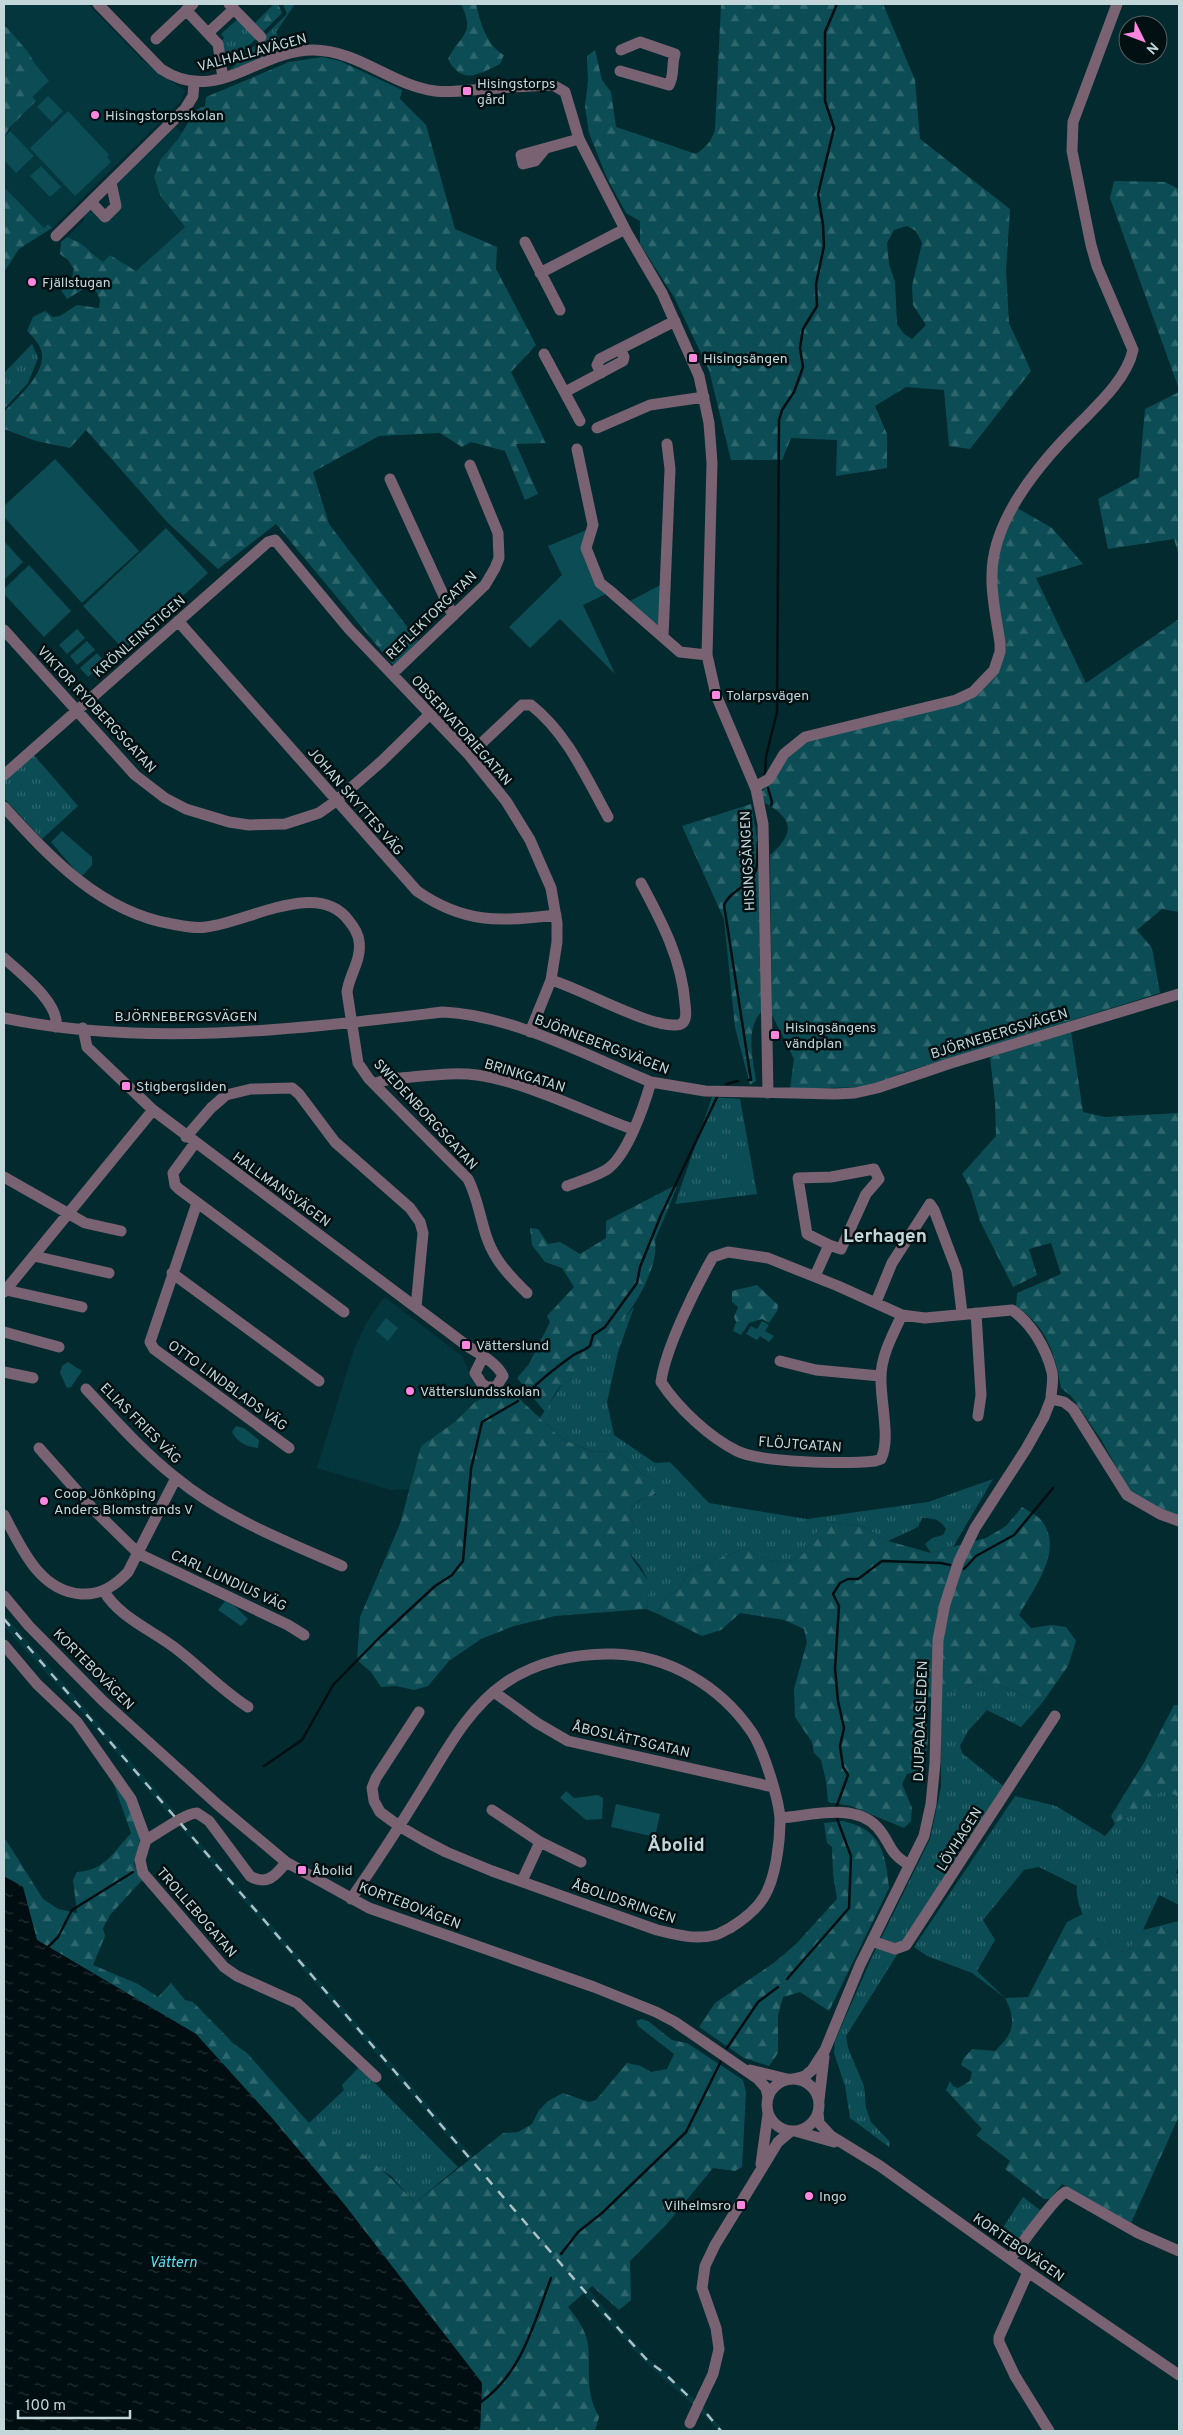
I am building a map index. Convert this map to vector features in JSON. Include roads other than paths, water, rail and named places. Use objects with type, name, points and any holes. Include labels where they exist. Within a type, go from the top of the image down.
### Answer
[{"type":"street","name":"VALHALLAVÄGEN","points":[[98,4],[157,65],[171,75],[194,83],[217,80],[278,58],[313,50],[349,55],[401,80],[435,91],[557,86]]},
{"type":"street","points":[[755,787],[768,779],[784,754],[804,738],[956,700],[981,686],[994,670],[1000,652],[1000,643],[992,574],[994,553],[1003,529],[1027,485],[1114,386],[1131,359],[1133,350],[1097,266],[1076,174],[1071,137],[1073,122],[1117,4]]},
{"type":"street","points":[[208,33],[231,6],[261,37]]},
{"type":"street","points":[[156,39],[190,7],[219,46],[222,72]]},
{"type":"street","points":[[620,71],[662,85],[668,85],[673,73],[671,66],[675,54],[640,42],[621,50]]},
{"type":"street","points":[[56,236],[185,109],[193,96],[194,83]]},
{"type":"street","name":"HISINGSÄNGEN","points":[[557,86],[568,98],[579,139],[693,358],[704,397],[709,423],[712,463],[707,654],[716,695],[755,787],[763,824],[768,1093]]},
{"type":"street","points":[[545,149],[579,139]]},
{"type":"street","points":[[90,202],[105,217],[116,206],[111,182]]},
{"type":"street","points":[[540,273],[625,229]]},
{"type":"street","points":[[524,242],[560,310]]},
{"type":"street","points":[[564,392],[623,361],[624,357],[620,349],[675,321]]},
{"type":"street","points":[[544,354],[580,421]]},
{"type":"street","points":[[597,428],[650,405],[704,397]]},
{"type":"street","points":[[663,637],[670,469],[667,444]]},
{"type":"street","points":[[577,449],[593,525],[586,548],[600,583],[680,652],[707,654]]},
{"type":"street","name":"REFLEKTORGATAN","points":[[392,674],[485,585],[499,558],[498,533],[470,465]]},
{"type":"street","points":[[390,479],[453,616]]},
{"type":"street","name":"KRÖNLEINSTIGEN","points":[[4,776],[272,540]]},
{"type":"street","name":"OBSERVATORIEGATAN","points":[[272,540],[279,543],[349,629],[469,755],[506,801],[530,840],[551,888],[556,915],[557,942],[551,980],[530,1032]]},
{"type":"street","name":"JOHAN SKYTTES VÄG","points":[[178,621],[407,882],[439,904],[483,919],[521,920],[556,915]]},
{"type":"street","name":"VIKTOR RYDBERGSGATAN","points":[[4,630],[76,712],[147,784],[165,798],[206,816],[248,825],[285,824],[308,818],[336,801],[430,714]]},
{"type":"street","points":[[469,755],[522,705],[531,705],[554,729],[573,754],[608,817]]},
{"type":"street","name":"SWEDENBORGSGATAN","points":[[4,807],[47,852],[92,891],[150,920],[206,928],[266,911],[318,902],[343,913],[355,929],[359,942],[359,952],[354,971],[348,982],[347,992],[358,1062],[363,1072],[468,1179],[476,1195],[488,1239],[495,1256],[527,1293]]},
{"type":"street","points":[[551,980],[649,1019],[674,1026],[684,1021],[686,1016],[684,995],[677,958],[641,883]]},
{"type":"street","points":[[4,958],[52,1006],[57,1017],[56,1027]]},
{"type":"street","name":"BJÖRNEBERGSVÄGEN","points":[[4,1018],[56,1027],[142,1033],[217,1034],[352,1024],[443,1012],[462,1013],[494,1020],[530,1032],[651,1082],[696,1090],[836,1094],[877,1088],[951,1063],[1179,994]]},
{"type":"street","name":"HALLMANSVÄGEN","points":[[84,1028],[87,1047],[153,1110],[190,1140],[483,1357]]},
{"type":"street","name":"BRINKGATAN","points":[[375,1084],[387,1080],[436,1074],[476,1075],[540,1094],[632,1130]]},
{"type":"street","points":[[567,1186],[607,1170],[621,1155],[651,1082]]},
{"type":"street","points":[[344,1312],[179,1189],[173,1179],[175,1167],[190,1140],[211,1108],[226,1095],[250,1089],[278,1088],[296,1091],[327,1134],[416,1215],[423,1233],[423,1242],[416,1307]]},
{"type":"street","points":[[82,1308],[6,1287],[34,1256],[153,1110]]},
{"type":"street","points":[[874,1169],[879,1179],[866,1194],[842,1249],[829,1245],[807,1234],[798,1178],[831,1177],[874,1169]]},
{"type":"street","points":[[4,1177],[85,1223],[121,1231]]},
{"type":"street","name":"OTTO LINDBLADS VÄG","points":[[197,1203],[150,1339],[152,1346],[289,1448]]},
{"type":"street","points":[[876,1302],[892,1263],[930,1204],[934,1210],[957,1272],[962,1313]]},
{"type":"street","points":[[829,1245],[815,1276],[902,1315],[926,1318],[962,1313],[1012,1310],[1033,1330],[1045,1354],[1052,1373],[1051,1399],[1064,1402],[1073,1409],[1127,1495],[1160,1514],[1179,1521]]},
{"type":"street","name":"FLÖJTGATAN","points":[[815,1276],[761,1256],[728,1252],[713,1257],[702,1277],[662,1373],[661,1382],[680,1408],[737,1451],[750,1455],[793,1460],[875,1461],[881,1459],[884,1454],[880,1376],[889,1343],[902,1315]]},
{"type":"street","points":[[34,1256],[109,1273]]},
{"type":"street","points":[[172,1273],[318,1381]]},
{"type":"street","points":[[976,1313],[981,1395],[978,1416]]},
{"type":"street","points":[[4,1332],[59,1347]]},
{"type":"street","points":[[780,1361],[816,1370],[880,1376]]},
{"type":"street","points":[[4,1372],[33,1378]]},
{"type":"street","name":"ELIAS FRIES VÄG","points":[[86,1389],[127,1433],[176,1478],[219,1507],[342,1566]]},
{"type":"street","name":"DJUPADALSLEDEN","points":[[791,2079],[805,2076],[812,2070],[825,2050],[872,1941],[924,1836],[931,1804],[935,1763],[938,1640],[945,1604],[959,1561],[975,1528],[1026,1449],[1044,1417],[1051,1399]]},
{"type":"street","name":"CARL LUNDIUS VÄG","points":[[39,1448],[93,1509],[138,1554],[288,1624],[304,1635]]},
{"type":"street","points":[[4,1515],[35,1568],[53,1584],[76,1593],[104,1591],[121,1580],[138,1554],[176,1478]]},
{"type":"street","points":[[104,1591],[115,1606],[179,1651],[233,1698],[248,1707]]},
{"type":"street","name":"KORTEBOVÄGEN","points":[[4,1596],[29,1626],[103,1701],[203,1792],[286,1862],[369,1908],[625,1999],[674,2022],[743,2068],[762,2084],[768,2097]]},
{"type":"street","points":[[4,1645],[37,1684],[77,1722],[131,1799],[146,1840],[186,1815],[197,1813],[209,1822],[250,1876],[258,1881],[272,1878],[286,1862]]},
{"type":"street","name":"ÅBOLIDSRINGEN","points":[[351,1898],[399,1826],[457,1735],[483,1701],[529,1670],[563,1658],[595,1654],[620,1654],[642,1657],[670,1666],[700,1681],[728,1703],[752,1732],[773,1787],[780,1818],[773,1870],[764,1898],[743,1920],[717,1935],[691,1938],[657,1930],[522,1882],[446,1852],[399,1826],[380,1812],[374,1801],[372,1788],[376,1778],[420,1712]]},
{"type":"street","name":"ÅBOSLÄTTSGATAN","points":[[494,1692],[537,1723],[568,1741],[773,1787]]},
{"type":"street","name":"LÖVHAGEN","points":[[872,1941],[895,1949],[906,1945],[1055,1716]]},
{"type":"street","name":"ÅBOLIDSRINGEN","points":[[492,1810],[540,1842],[581,1862]]},
{"type":"street","points":[[780,1818],[836,1813],[858,1815],[869,1820],[881,1832],[892,1853],[909,1865]]},
{"type":"street","name":"TROLLEBOGATAN","points":[[146,1840],[140,1860],[143,1873],[224,1968],[237,1976],[297,2003],[376,2077]]},
{"type":"street","points":[[522,1882],[540,1842]]},
{"type":"street","name":"DJUPADALSLEDEN","points":[[818,2107],[819,2083],[825,2050]]},
{"type":"street","name":"KORTEBOVÄGEN","points":[[743,2068],[791,2079]]},
{"type":"street","points":[[688,2427],[712,2374],[718,2349],[716,2328],[703,2293],[703,2273],[715,2246],[756,2181],[778,2142],[793,2131],[810,2124],[818,2107],[816,2094],[809,2084],[791,2079],[776,2085],[768,2097],[766,2146],[756,2181]]},
{"type":"street","name":"KORTEBOVÄGEN","points":[[818,2107],[819,2123],[842,2144],[880,2166],[1028,2272],[1179,2375]]},
{"type":"street","points":[[768,2114],[780,2127],[793,2131]]},
{"type":"street","name":"KORTEBOVÄGEN","points":[[793,2131],[842,2144]]},
{"type":"street","points":[[1010,2259],[1062,2193],[1066,2192],[1129,2228],[1179,2251]]},
{"type":"street","points":[[1028,2272],[999,2337],[999,2342],[1020,2384],[1050,2431]]},
{"type":"water","name":"Vättern","points":[[4,1876],[23,1887],[37,1940],[196,2034],[272,2118],[344,2204],[482,2383],[480,2431],[4,2431]]},
{"type":"waterway","points":[[765,775],[766,756],[777,712],[779,420],[782,410],[794,392],[803,367],[800,348],[803,329],[817,306],[816,284],[824,246],[818,194],[834,128],[825,101],[825,32],[837,4]]},
{"type":"waterway","points":[[768,788],[772,802],[771,805]]},
{"type":"waterway","points":[[748,1080],[751,1080],[724,905],[731,895],[750,880],[756,870],[758,842]]},
{"type":"waterway","points":[[726,1084],[738,1081]]},
{"type":"waterway","points":[[526,1395],[554,1369],[590,1346],[593,1335],[605,1327],[637,1283],[640,1267],[661,1215],[717,1097]]},
{"type":"waterway","points":[[264,1766],[302,1740],[333,1685],[380,1637],[435,1586],[452,1575],[463,1561],[471,1469],[482,1422],[518,1401]]},
{"type":"waterway","points":[[964,1569],[976,1556],[1014,1535],[1053,1488]]},
{"type":"waterway","points":[[836,1808],[848,1775],[843,1767],[840,1746],[844,1728],[838,1701],[835,1668],[839,1606],[833,1594],[840,1583],[848,1579],[858,1579],[882,1561],[950,1565]]},
{"type":"waterway","points":[[787,1979],[849,1908],[851,1856],[836,1816]]},
{"type":"waterway","points":[[48,1947],[58,1937],[72,1910],[133,1872]]},
{"type":"waterway","points":[[727,2048],[758,2002],[778,1987]]},
{"type":"waterway","points":[[561,2254],[578,2232],[602,2213],[686,2132],[721,2061]]},
{"type":"waterway","points":[[481,2402],[507,2377],[517,2362],[532,2329],[551,2278]]},
{"type":"railway","points":[[4,1619],[587,2294],[648,2361],[663,2372],[707,2414],[721,2431]]},
{"type":"place","name":"Hisingstorps gård","points":[[467,91]]},
{"type":"place","name":"Hisingstorpsskolan","points":[[95,115]]},
{"type":"place","name":"Fjällstugan","points":[[32,282]]},
{"type":"place","name":"Hisingsängen","points":[[693,358]]},
{"type":"place","name":"Tolarpsvägen","points":[[716,695]]},
{"type":"place","name":"Hisingsängens vändplan","points":[[775,1035]]},
{"type":"place","name":"Stigbergsliden","points":[[126,1086]]},
{"type":"place","name":"Vätterslund","points":[[466,1345]]},
{"type":"place","name":"Vätterslundsskolan","points":[[410,1391]]},
{"type":"place","name":"Coop Jönköping Anders Blomstrands V","points":[[44,1501]]},
{"type":"place","name":"Åbolid","points":[[302,1870]]},
{"type":"place","name":"Ingo","points":[[809,2196]]},
{"type":"place","name":"Vilhelmsro","points":[[741,2205]]},
{"type":"district","name":"Lerhagen","points":[[885,1235]]},
{"type":"district","name":"Åbolid","points":[[676,1844]]}]
